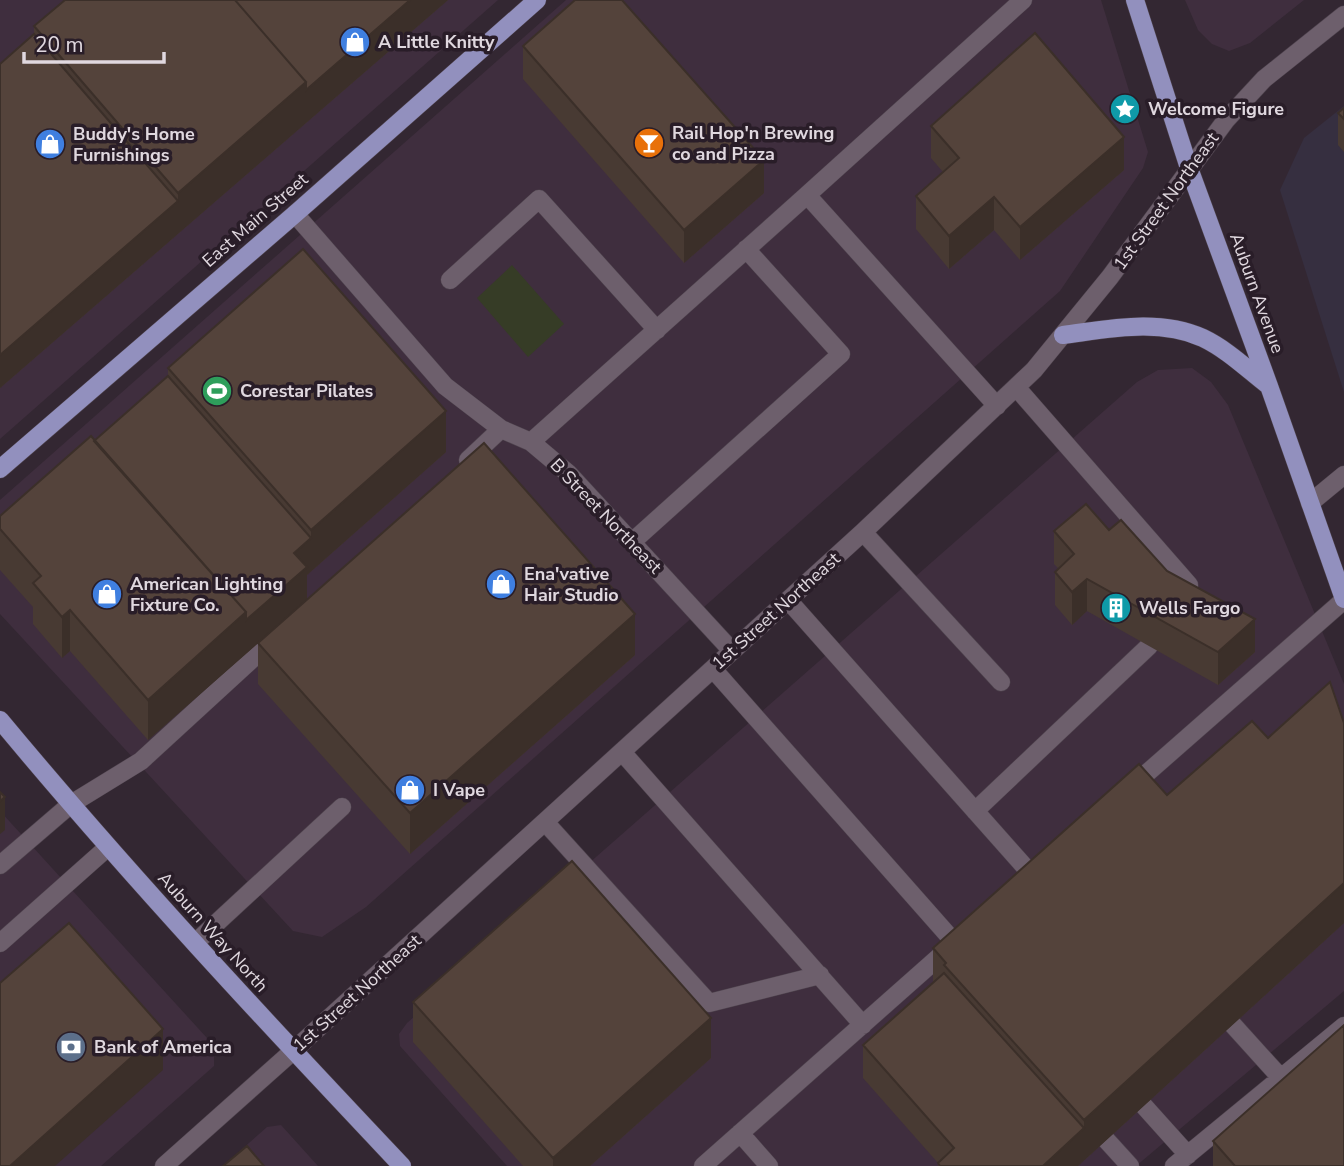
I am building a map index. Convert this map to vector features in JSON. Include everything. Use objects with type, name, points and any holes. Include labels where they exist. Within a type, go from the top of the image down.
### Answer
[{"type":"main road","name":"East Main Street","points":[[0,470],[537,0]]},
{"type":"main road","name":"Auburn Avenue","points":[[1135,0],[1189,168],[1344,599]]},
{"type":"main road","points":[[1063,335],[1130,326],[1169,328],[1202,338],[1226,352],[1269,386]]},
{"type":"main road","name":"Auburn Way North","points":[[0,720],[108,847],[293,1051],[402,1166]]},
{"type":"street","points":[[531,442],[1023,0]]},
{"type":"street","name":"1st Street Northeast","points":[[164,1166],[863,532],[1034,370],[1110,277],[1226,120],[1264,79],[1344,15]]},
{"type":"street","points":[[807,195],[997,406]]},
{"type":"street","points":[[450,279],[539,199],[657,330]]},
{"type":"street","name":"B Street Northeast","points":[[295,214],[445,386],[501,429],[531,442],[569,474],[732,651]]},
{"type":"street","points":[[632,542],[841,354],[746,250]]},
{"type":"street","points":[[1016,387],[1189,585],[1189,603],[1184,613]]},
{"type":"street","points":[[460,467],[501,429]]},
{"type":"street","points":[[1310,503],[1344,475]]},
{"type":"street","points":[[863,532],[1001,682]]},
{"type":"street","points":[[1121,797],[1344,599]]},
{"type":"street","points":[[788,600],[1032,875]]},
{"type":"street","points":[[0,866],[71,804],[141,761],[285,628]]},
{"type":"street","points":[[975,811],[1149,646]]},
{"type":"street","points":[[703,1166],[960,939],[713,668]]},
{"type":"street","points":[[622,752],[863,1025]]},
{"type":"street","points":[[195,943],[342,807]]},
{"type":"street","points":[[545,822],[709,1003],[820,975]]},
{"type":"street","points":[[0,943],[108,847]]},
{"type":"street","points":[[1233,1025],[1281,1078]]},
{"type":"street","points":[[1144,1106],[1181,1160],[1344,1026]]},
{"type":"street","points":[[1075,1104],[1130,1166]]},
{"type":"street","points":[[740,1133],[769,1166]]},
{"type":"shaded area","points":[[0,0],[498,0],[0,439]]},
{"type":"shaded area","points":[[566,0],[1101,0],[1148,152],[1143,168],[1060,291],[366,907],[322,937],[293,931],[0,614],[0,500]]},
{"type":"shaded area","points":[[1185,0],[1304,0],[1250,43],[1229,51],[1212,44],[1198,30]]},
{"type":"shaded area","points":[[1344,106],[1344,392],[1280,190],[1304,138]]},
{"type":"shaded area","points":[[1192,368],[1211,382],[1228,405],[1344,684],[1344,991],[1136,1166],[507,1166],[400,1046],[399,1034],[407,1023],[1137,382],[1158,370]]},
{"type":"shaded area","points":[[0,811],[207,1038],[214,1049],[214,1066],[101,1166],[0,1166]]},
{"type":"shaded area","points":[[281,1125],[318,1166],[223,1166],[267,1127]]},
{"type":"green space","points":[[512,265],[564,324],[528,357],[477,298]]},
{"type":"building","points":[[65,0],[235,0],[306,82],[178,193],[34,26]]},
{"type":"building","points":[[235,0],[410,0],[306,90],[306,82]]},
{"type":"building","name":"Rail Hop'n Brewing co and Pizza","points":[[575,0],[622,0],[764,160],[684,230],[523,46]]},
{"type":"building","points":[[1035,33],[1124,137],[1020,227],[994,197],[949,236],[916,196],[959,158],[931,126]]},
{"type":"building","name":"Buddy's Home Furnishings","points":[[34,34],[178,201],[0,355],[0,64]]},
{"type":"building","points":[[1344,108],[1344,119],[1338,113]]},
{"type":"building","points":[[303,249],[446,411],[311,530],[168,368]]},
{"type":"building","points":[[168,376],[311,538],[294,553],[307,567],[246,620],[246,612],[94,441]]},
{"type":"building","name":"American Lighting Fixture Co.","points":[[91,436],[246,612],[148,700],[70,610],[62,617],[33,583],[41,576],[0,529],[0,516]]},
{"type":"building","points":[[484,443],[635,614],[410,813],[258,643]]},
{"type":"building","points":[[1086,504],[1109,530],[1121,520],[1167,571],[1255,619],[1218,652],[1087,579],[1072,592],[1055,572],[1074,554],[1054,531]]},
{"type":"building","points":[[1330,682],[1344,723],[1344,883],[1084,1120],[944,965],[946,963],[933,948],[1139,764],[1167,795],[1252,721],[1268,738]]},
{"type":"building","points":[[572,861],[711,1018],[553,1158],[413,1002]]},
{"type":"building","name":"Bank of America","points":[[69,923],[163,1029],[10,1166],[0,1166],[0,983]]},
{"type":"building","points":[[944,973],[1084,1128],[1043,1166],[940,1166],[938,1163],[954,1148],[863,1045]]},
{"type":"building","points":[[1344,1025],[1344,1166],[1235,1166],[1213,1141]]},
{"type":"building","points":[[247,1146],[264,1166],[223,1166]]},
{"type":"place","name":"A Little Knitty","points":[[355,42]]},
{"type":"place","name":"Welcome Figure","points":[[1125,109]]},
{"type":"place","name":"Rail Hop'n Brewing co and Pizza","points":[[649,143]]},
{"type":"place","name":"Buddy's Home Furnishings","points":[[50,144]]},
{"type":"place","name":"Corestar Pilates","points":[[217,391]]},
{"type":"place","name":"Ena'vative Hair Studio","points":[[501,584]]},
{"type":"place","name":"American Lighting Fixture Co.","points":[[107,594]]},
{"type":"place","name":"Wells Fargo","points":[[1116,608]]},
{"type":"place","name":"I Vape","points":[[410,790]]},
{"type":"place","name":"Bank of America","points":[[71,1047]]}]
